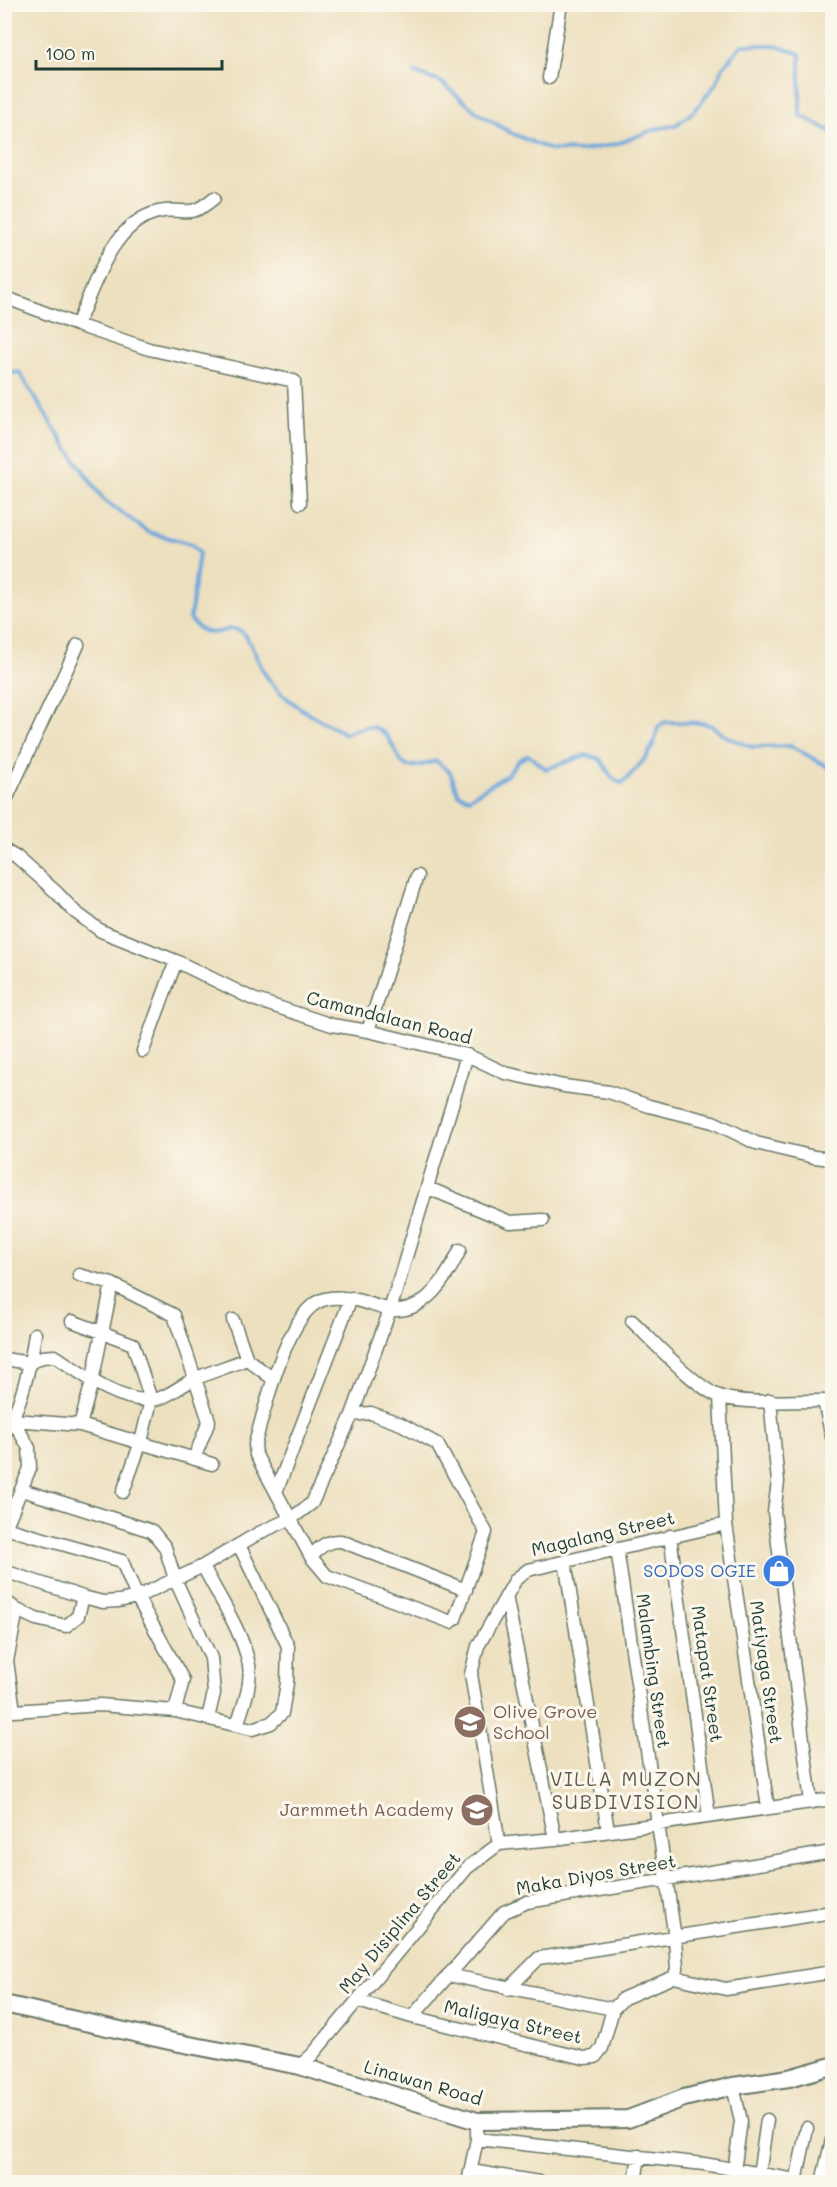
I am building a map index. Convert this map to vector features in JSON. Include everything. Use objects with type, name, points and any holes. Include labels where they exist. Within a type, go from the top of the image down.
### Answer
[{"type":"street","points":[[549,78],[561,4]]},
{"type":"street","points":[[77,325],[111,247],[121,235],[144,217],[158,212],[190,212],[201,209],[214,198]]},
{"type":"street","points":[[4,297],[149,349],[294,381],[300,503]]},
{"type":"street","points":[[4,804],[78,645]]},
{"type":"street","name":"Camandalaan Road","points":[[4,849],[17,856],[75,912],[101,931],[176,961],[253,999],[332,1025],[368,1031],[467,1055],[505,1073],[564,1086],[609,1092],[649,1106],[714,1122],[756,1143],[832,1159]]},
{"type":"street","points":[[368,1031],[417,876]]},
{"type":"street","points":[[143,1051],[176,961]]},
{"type":"street","points":[[4,1572],[103,1602],[137,1597],[203,1566],[259,1533],[291,1518],[312,1503],[352,1415],[390,1310],[467,1055]]},
{"type":"street","points":[[428,1188],[510,1222],[543,1220]]},
{"type":"street","points":[[352,1415],[371,1413],[401,1424],[437,1444],[486,1532],[455,1619],[451,1622],[327,1576],[311,1557],[256,1455],[255,1444],[273,1378],[299,1319],[316,1303],[334,1297],[351,1298],[390,1310],[412,1307],[431,1294],[447,1276],[459,1250]]},
{"type":"street","points":[[79,1275],[111,1284],[174,1315],[209,1421],[195,1459]]},
{"type":"street","points":[[80,1425],[92,1382],[111,1284]]},
{"type":"street","points":[[276,1492],[351,1298]]},
{"type":"street","points":[[233,1320],[247,1359],[273,1378]]},
{"type":"street","points":[[72,1321],[134,1344],[152,1400],[141,1442],[123,1492]]},
{"type":"street","points":[[632,1321],[694,1379],[720,1396],[747,1400],[824,1401],[832,1437]]},
{"type":"street","points":[[4,1434],[30,1362],[35,1334]]},
{"type":"street","points":[[4,1359],[30,1362],[42,1357],[55,1356],[92,1382],[135,1399],[152,1400],[165,1396],[194,1379],[247,1359]]},
{"type":"street","name":"Matiyaga Street","points":[[720,1396],[726,1524],[768,1808]]},
{"type":"street","points":[[770,1400],[778,1482],[774,1512],[811,1802]]},
{"type":"street","points":[[9,1421],[80,1425],[212,1464]]},
{"type":"street","points":[[9,1421],[29,1448],[30,1468],[5,1529],[122,1561],[137,1597],[183,1680],[175,1711]]},
{"type":"street","points":[[22,1490],[152,1532],[165,1547],[175,1579],[210,1658],[214,1693],[208,1718]]},
{"type":"street","name":"Magalang Street","points":[[500,1844],[471,1674],[478,1646],[516,1579],[528,1570],[726,1524]]},
{"type":"street","name":"Matapat Street","points":[[670,1536],[709,1816]]},
{"type":"street","points":[[311,1557],[331,1540],[341,1541],[466,1590]]},
{"type":"street","points":[[17,1610],[7,1661],[9,1710],[100,1705],[175,1711],[252,1729],[271,1723],[282,1713],[287,1683],[288,1646],[239,1545]]},
{"type":"street","name":"Malambing Street","points":[[617,1549],[675,1938],[677,1969],[674,1977]]},
{"type":"street","points":[[565,1561],[608,1831]]},
{"type":"street","points":[[203,1566],[238,1632],[249,1665],[248,1684],[237,1725]]},
{"type":"street","points":[[506,1596],[555,1839]]},
{"type":"street","points":[[4,1600],[17,1610],[36,1619],[66,1626],[78,1616],[83,1597]]},
{"type":"street","points":[[500,1844],[555,1839],[832,1799]]},
{"type":"street","name":"May Disiplina Street","points":[[300,2066],[313,2054],[467,1868],[500,1844]]},
{"type":"street","name":"Maka Diyos Street","points":[[412,2017],[504,1912],[527,1902],[832,1852]]},
{"type":"street","points":[[508,1989],[539,1958],[832,1912]]},
{"type":"street","points":[[448,1975],[613,2009],[624,1998],[674,1977],[726,1989],[832,1972]]},
{"type":"street","name":"Maligaya Street","points":[[357,2001],[412,2017],[584,2058],[595,2057],[602,2048],[613,2009]]},
{"type":"street","name":"Linawan Road","points":[[4,2004],[174,2042],[300,2066],[477,2121],[628,2119],[684,2098],[733,2086],[789,2078],[832,2066]]},
{"type":"street","points":[[733,2086],[741,2121],[734,2171]]},
{"type":"street","points":[[759,2175],[767,2120]]},
{"type":"street","points":[[477,2121],[477,2139],[470,2177],[539,2182]]},
{"type":"street","points":[[477,2139],[704,2164],[796,2181],[807,2128]]},
{"type":"street","points":[[822,2182],[832,2140]]},
{"type":"street","points":[[634,2182],[639,2156]]},
{"type":"waterway","points":[[415,73],[441,82],[478,113],[511,133],[551,150],[581,151],[616,144],[656,129],[676,125],[694,111],[716,84],[723,67],[742,45],[773,45],[800,54],[800,115],[832,132]]},
{"type":"waterway","points":[[4,374],[19,372],[63,442],[103,499],[148,532],[191,544],[199,553],[190,619],[198,628],[213,633],[231,629],[243,633],[272,684],[291,701],[312,716],[346,734],[362,728],[374,728],[383,732],[402,763],[408,766],[436,761],[450,772],[458,794],[469,798],[507,775],[518,761],[528,755],[546,769],[586,755],[600,759],[612,778],[622,784],[645,758],[653,745],[658,727],[665,722],[704,723],[727,737],[752,747],[791,746],[832,769]]},
{"type":"place","name":"SODOS OGIE","points":[[779,1571]]},
{"type":"place","name":"Olive Grove School","points":[[470,1722]]},
{"type":"place","name":"Jarmmeth Academy","points":[[477,1810]]},
{"type":"district","name":"VILLA MUZON SUBDIVISION","points":[[626,1790]]}]
